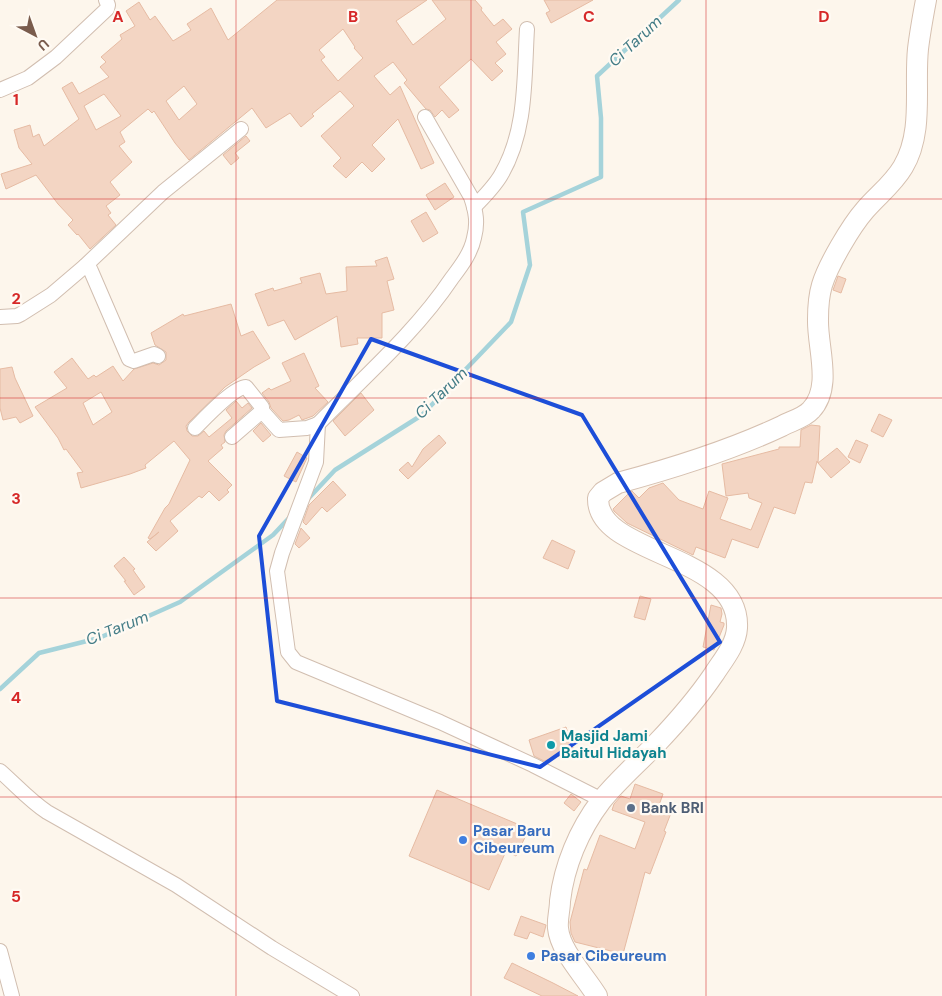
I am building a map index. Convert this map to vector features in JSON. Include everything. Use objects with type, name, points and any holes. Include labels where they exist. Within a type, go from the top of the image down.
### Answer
[{"type":"main road","points":[[597,996],[563,944],[558,928],[562,881],[583,829],[602,800],[692,705],[733,646],[737,629],[736,611],[731,598],[722,588],[688,566],[628,537],[618,530],[603,518],[599,511],[598,498],[603,492],[618,484],[723,451],[756,438],[811,411],[818,401],[822,390],[822,356],[818,319],[822,286],[835,255],[864,211],[903,167],[913,142],[916,117],[918,49],[926,0]]},
{"type":"street","points":[[0,90],[28,78],[56,58],[107,9],[106,0]]},
{"type":"street","points":[[474,207],[501,175],[518,134],[522,114],[527,29]]},
{"type":"street","points":[[195,428],[220,404],[242,387],[246,387],[262,407],[262,411],[279,430],[307,428],[318,424],[385,358],[436,302],[468,256],[477,222],[471,197],[425,116]]},
{"type":"street","points":[[0,317],[17,316],[51,295],[164,192],[241,129]]},
{"type":"street","points":[[85,266],[89,267],[91,271],[129,359],[134,361],[154,354],[158,356]]},
{"type":"street","points":[[232,437],[262,411]]},
{"type":"street","points":[[318,424],[316,462],[277,571],[288,652],[296,662],[440,722],[533,765],[602,800]]},
{"type":"street","points":[[0,772],[31,801],[47,812],[176,885],[272,948],[352,996]]},
{"type":"street","points":[[0,784],[23,792]]},
{"type":"street","points":[[0,951],[12,996]]},
{"type":"highlighted area","points":[[371,339],[582,415],[720,642],[540,767],[277,701],[259,536]]},
{"type":"building","points":[[277,0],[427,0],[396,21],[413,45],[446,19],[432,0],[475,0],[494,26],[503,19],[512,29],[496,42],[506,54],[495,63],[503,71],[492,81],[471,59],[439,87],[459,110],[449,118],[442,110],[435,117],[430,110],[426,109],[404,83],[407,80],[393,62],[374,76],[390,95],[400,86],[434,163],[421,169],[398,119],[372,145],[385,159],[372,172],[362,162],[346,178],[333,166],[341,158],[321,136],[354,106],[340,91],[312,114],[314,116],[301,127],[290,113],[266,128],[252,108],[189,160],[175,143],[154,111],[152,113],[148,109],[120,132],[125,142],[119,146],[132,162],[110,182],[120,195],[106,206],[111,213],[108,215],[116,225],[90,249],[68,225],[73,220],[36,175],[6,189],[1,174],[32,164],[19,148],[14,130],[30,125],[33,137],[39,134],[44,146],[79,119],[62,88],[72,82],[79,94],[109,77],[100,67],[106,62],[101,57],[122,39],[120,35],[135,26],[126,11],[139,2],[150,20],[155,16],[173,41],[191,30],[187,24],[211,8],[228,40]],"holes":[[[343,29],[354,48],[363,58],[338,81],[321,60],[325,57],[319,50]],[[184,86],[197,104],[179,120],[166,101]],[[104,94],[121,116],[96,130],[84,106]]]},
{"type":"building","points":[[544,0],[593,0],[551,23],[546,13],[550,11]]},
{"type":"building","points":[[246,136],[250,141],[235,153],[239,158],[231,165],[223,155]]},
{"type":"building","points":[[445,183],[454,197],[435,210],[426,195]]},
{"type":"building","points":[[426,212],[438,233],[423,242],[411,221]]},
{"type":"building","points":[[387,257],[394,279],[387,281],[394,310],[382,313],[382,338],[357,338],[358,344],[341,347],[337,316],[295,340],[284,320],[268,326],[255,294],[273,288],[274,291],[302,283],[300,278],[320,273],[326,294],[347,291],[346,267],[377,266],[375,261]]},
{"type":"building","points":[[838,276],[846,279],[841,293],[833,290]]},
{"type":"building","points":[[231,304],[241,336],[253,331],[270,358],[225,387],[186,426],[187,431],[192,436],[198,436],[204,431],[209,437],[232,418],[226,410],[236,401],[242,408],[248,403],[252,408],[226,431],[224,435],[225,442],[221,445],[223,448],[208,461],[232,485],[227,490],[229,492],[219,501],[209,491],[202,498],[199,496],[170,521],[178,531],[156,551],[147,542],[159,532],[150,539],[148,538],[169,504],[190,460],[174,441],[145,465],[146,468],[81,488],[77,473],[83,472],[66,449],[64,450],[58,438],[35,407],[67,388],[54,372],[72,358],[88,379],[94,375],[96,377],[113,366],[123,381],[134,369],[153,363],[159,365],[166,360],[166,352],[155,345],[151,333],[183,314],[184,316]],"holes":[[[101,392],[112,412],[93,425],[83,403]]]},
{"type":"building","points":[[304,353],[319,386],[315,388],[328,402],[313,416],[302,420],[299,415],[283,421],[271,408],[262,393],[269,388],[271,390],[291,381],[282,363]]},
{"type":"building","points":[[12,367],[15,378],[33,416],[20,423],[16,417],[3,420],[0,408],[0,369]]},
{"type":"building","points":[[361,393],[374,410],[345,436],[333,421]]},
{"type":"building","points":[[879,414],[892,420],[883,437],[871,431]]},
{"type":"building","points":[[261,423],[271,435],[263,442],[253,431]]},
{"type":"building","points":[[811,425],[820,426],[818,463],[817,461],[812,483],[805,482],[795,514],[774,507],[758,548],[732,539],[725,558],[696,547],[693,555],[627,523],[613,509],[630,492],[632,491],[639,498],[649,488],[663,483],[679,500],[703,509],[709,491],[728,498],[720,519],[751,530],[762,503],[749,498],[748,493],[726,496],[722,464],[779,449],[779,447],[800,447],[801,430]]},
{"type":"building","points":[[439,435],[446,443],[408,479],[399,470],[408,462],[412,467],[423,449]]},
{"type":"building","points":[[856,440],[868,445],[860,463],[848,457]]},
{"type":"building","points":[[837,448],[850,462],[831,478],[818,463]]},
{"type":"building","points":[[297,452],[307,458],[296,482],[284,476]]},
{"type":"building","points":[[333,481],[346,495],[327,512],[322,507],[306,525],[303,522],[309,505]]},
{"type":"building","points":[[301,528],[310,538],[299,548],[295,544]]},
{"type":"building","points":[[552,540],[575,551],[568,569],[543,558]]},
{"type":"building","points":[[124,557],[135,569],[133,570],[145,587],[134,595],[114,566]]},
{"type":"building","points":[[640,596],[651,599],[645,620],[634,617]]},
{"type":"building","points":[[711,605],[721,608],[720,622],[724,623],[714,650],[703,647]]},
{"type":"building","name":"Masjid Jami Baitul Hidayah","points":[[566,727],[574,751],[544,761],[534,756],[529,740]]},
{"type":"building","points":[[635,784],[663,794],[658,808],[671,813],[650,874],[645,872],[623,954],[575,942],[571,933],[570,922],[584,869],[587,870],[600,835],[635,849],[645,822],[612,810],[614,804],[621,796],[630,799]]},
{"type":"building","name":"Pasar Baru Cibeureum","points":[[437,790],[529,829],[516,856],[506,851],[489,890],[409,856]]},
{"type":"building","points":[[571,794],[581,802],[574,811],[564,803]]},
{"type":"building","points":[[521,916],[546,925],[543,937],[530,932],[527,939],[514,935]]},
{"type":"building","points":[[512,963],[578,996],[542,996],[504,978]]},
{"type":"waterway","name":"Ci Tarum","points":[[307,500],[335,470],[422,415],[511,322],[530,265],[523,212],[601,177],[601,118],[597,76],[679,0]]},
{"type":"waterway","name":"Ci Tarum","points":[[0,689],[39,653],[99,638],[180,602],[273,535],[289,518]]},
{"type":"place","name":"Masjid Jami Baitul Hidayah","points":[[551,745]]},
{"type":"place","name":"Bank BRI","points":[[631,808]]},
{"type":"place","name":"Pasar Baru Cibeureum","points":[[463,840]]},
{"type":"place","name":"Pasar Cibeureum","points":[[531,956]]}]
